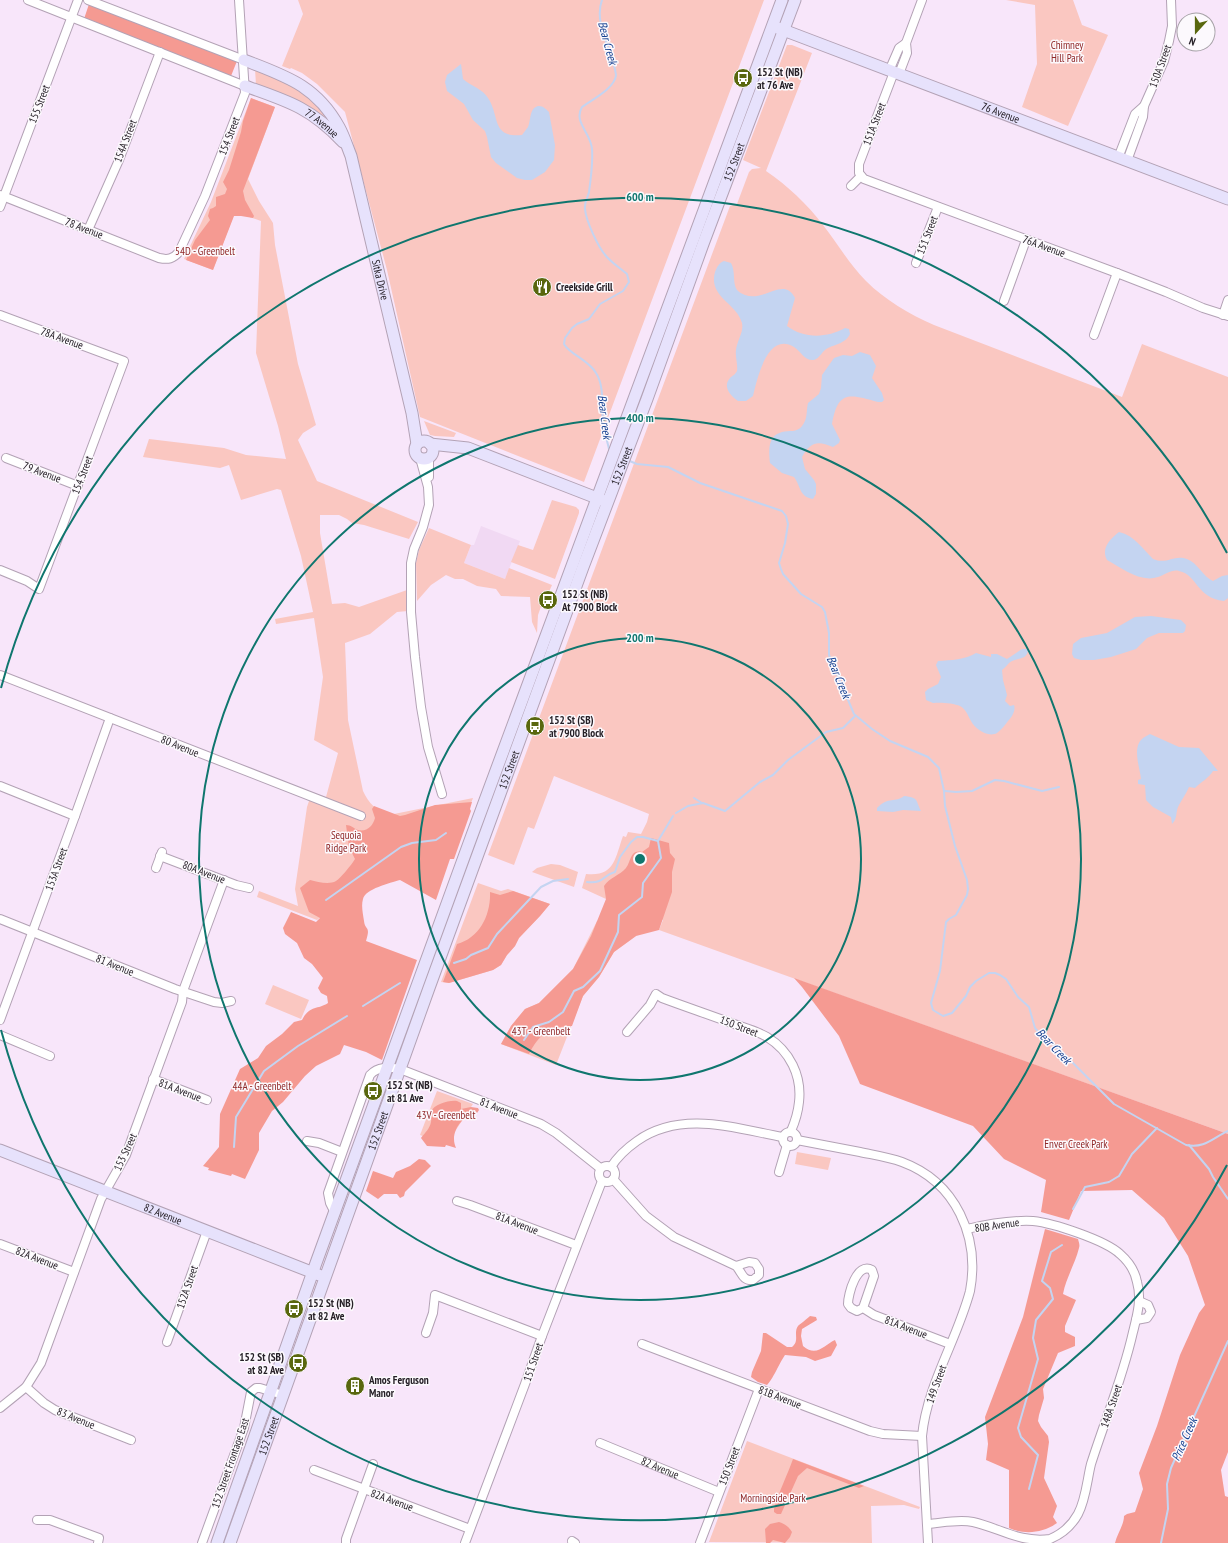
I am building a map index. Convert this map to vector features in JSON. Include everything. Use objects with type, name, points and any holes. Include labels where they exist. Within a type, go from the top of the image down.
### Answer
[{"type":"main road","name":"152 Street","points":[[217,1543],[388,1066],[596,498],[619,441],[782,0]]},
{"type":"main road","name":"152 Street","points":[[230,1543],[400,1069],[578,582],[669,340],[705,237],[795,0]]},
{"type":"main road","name":"76 Avenue","points":[[773,26],[1228,199]]},
{"type":"main road","name":"77 Avenue","points":[[244,60],[290,78],[313,93],[334,118],[348,147]]},
{"type":"main road","name":"77 Avenue","points":[[246,86],[293,103],[304,109],[324,123],[348,147]]},
{"type":"main road","name":"Sitka Drive","points":[[348,147],[412,413],[426,450]]},
{"type":"main road","points":[[426,450],[460,447],[468,448],[608,503]]},
{"type":"main road","name":"82 Avenue","points":[[0,1150],[325,1277]]},
{"type":"street","name":"77 Avenue","points":[[28,0],[246,86]]},
{"type":"street","name":"155 Street","points":[[0,207],[2,196],[78,0]]},
{"type":"street","name":"77 Avenue","points":[[88,0],[244,60]]},
{"type":"street","name":"154 Street","points":[[168,260],[173,258],[179,252],[202,203],[245,93],[246,86],[239,0]]},
{"type":"street","name":"151A Street","points":[[861,176],[858,170],[859,164],[894,72],[907,53],[906,43],[922,0]]},
{"type":"street","name":"150A Street","points":[[1122,159],[1140,127],[1144,106],[1164,60],[1172,26],[1171,0]]},
{"type":"street","name":"154A Street","points":[[88,230],[119,160],[160,52]]},
{"type":"street","points":[[851,186],[861,176]]},
{"type":"street","name":"76A Avenue","points":[[861,176],[868,181],[1117,273],[1225,315]]},
{"type":"street","name":"78 Avenue","points":[[2,196],[159,258],[168,260]]},
{"type":"street","name":"151 Street","points":[[916,263],[938,207]]},
{"type":"street","points":[[1004,301],[1026,240]]},
{"type":"street","points":[[1094,335],[1117,273]]},
{"type":"street","points":[[1225,315],[1228,300]]},
{"type":"street","name":"78A Avenue","points":[[0,315],[124,361]]},
{"type":"street","name":"154 Street","points":[[0,570],[27,581],[39,589],[124,361]]},
{"type":"street","points":[[426,450],[429,505],[423,527],[414,549],[411,563],[411,612],[421,706],[428,747],[442,794]]},
{"type":"street","name":"79 Avenue","points":[[6,458],[78,486]]},
{"type":"street","name":"80 Avenue","points":[[0,675],[361,816]]},
{"type":"street","name":"153A Street","points":[[0,1020],[110,718]]},
{"type":"street","points":[[0,786],[75,816]]},
{"type":"street","name":"80A Avenue","points":[[156,868],[161,854],[224,880],[249,888]]},
{"type":"street","name":"153 Street","points":[[0,1408],[26,1387],[41,1363],[101,1199],[128,1148],[182,1002],[183,991],[224,880]]},
{"type":"street","name":"81 Avenue","points":[[0,919],[214,1002],[222,1003],[232,1001]]},
{"type":"street","name":"150 Street","points":[[627,1032],[650,1005],[656,994],[662,998],[769,1038],[778,1045],[789,1058],[800,1086],[799,1102],[791,1131]]},
{"type":"street","points":[[0,1035],[50,1056]]},
{"type":"street","points":[[335,1213],[330,1203],[328,1193],[342,1152],[370,1075],[374,1071],[388,1066]]},
{"type":"street","name":"81 Avenue","points":[[388,1066],[400,1069],[541,1124],[556,1133],[600,1168]]},
{"type":"street","name":"81A Avenue","points":[[153,1080],[207,1100]]},
{"type":"street","points":[[611,1167],[625,1150],[644,1136],[679,1124],[717,1124],[782,1137]]},
{"type":"street","points":[[782,1137],[786,1132],[791,1131],[796,1136],[797,1140],[793,1145],[787,1146]]},
{"type":"street","points":[[782,1137],[787,1146]]},
{"type":"street","name":"80B Avenue","points":[[797,1140],[890,1158],[915,1168],[929,1177],[948,1195],[968,1229],[984,1225],[1016,1221],[1044,1223],[1105,1244],[1117,1251],[1126,1260]]},
{"type":"street","points":[[307,1141],[319,1143],[342,1152]]},
{"type":"street","points":[[779,1172],[787,1146]]},
{"type":"street","points":[[605,1165],[611,1167],[614,1173],[612,1179],[607,1182],[602,1181],[599,1174],[600,1168],[605,1165]]},
{"type":"street","points":[[612,1179],[646,1216],[666,1232],[736,1266]]},
{"type":"street","name":"151 Street","points":[[465,1543],[576,1245],[602,1181]]},
{"type":"street","name":"81A Avenue","points":[[457,1201],[576,1245]]},
{"type":"street","name":"149 Street","points":[[928,1543],[922,1436],[923,1423],[950,1344],[969,1297],[972,1284],[972,1256],[968,1229]]},
{"type":"street","name":"152A Street","points":[[167,1342],[207,1231]]},
{"type":"street","name":"82A Avenue","points":[[0,1244],[74,1272]]},
{"type":"street","name":"148A Street","points":[[928,1524],[966,1521],[979,1524],[1008,1538],[1018,1541],[1035,1542],[1049,1540],[1061,1533],[1077,1516],[1082,1507],[1090,1468],[1128,1357],[1136,1320],[1139,1301],[1136,1278],[1126,1260]]},
{"type":"street","name":"81A Avenue","points":[[862,1308],[874,1276],[872,1270],[866,1267],[862,1268],[858,1272],[848,1306],[852,1309],[858,1310],[862,1308],[874,1315],[950,1344]]},
{"type":"street","points":[[426,1333],[433,1313],[435,1295],[542,1336]]},
{"type":"street","points":[[1136,1320],[1147,1318],[1151,1312],[1148,1306],[1139,1301]]},
{"type":"street","name":"81B Avenue","points":[[642,1344],[875,1433],[922,1436]]},
{"type":"street","name":"83 Avenue","points":[[26,1387],[44,1403],[55,1410],[131,1440]]},
{"type":"street","name":"152 Street Frontage East","points":[[202,1543],[244,1428],[251,1392],[258,1388],[283,1395]]},
{"type":"street","name":"150 Street","points":[[700,1543],[759,1389]]},
{"type":"street","name":"82 Avenue","points":[[600,1444],[719,1492]]},
{"type":"street","points":[[346,1543],[373,1464]]},
{"type":"street","name":"82A Avenue","points":[[314,1470],[470,1529]]},
{"type":"street","points":[[37,1520],[50,1520],[98,1540]]},
{"type":"shaded area","points":[[481,526],[520,541],[505,579],[464,563],[471,545],[474,545]]},
{"type":"green space","points":[[298,0],[764,0],[584,482],[420,417],[387,270],[345,112],[317,84],[302,73],[282,66],[303,14]]},
{"type":"green space","name":"Chimney Hill Park","points":[[1006,0],[1073,0],[1082,25],[1108,35],[1068,126],[1022,107],[1037,64],[1035,5]]},
{"type":"green space","points":[[89,4],[237,61],[231,76],[84,19]]},
{"type":"green space","points":[[787,45],[792,45],[812,53],[766,171],[789,189],[817,217],[854,268],[873,288],[907,311],[934,325],[1122,397],[1142,344],[1228,377],[1228,1134],[659,930],[663,920],[606,899],[582,888],[586,874],[603,872],[612,864],[623,836],[626,837],[628,832],[641,834],[649,814],[554,776],[534,829],[528,827],[514,865],[488,855],[730,206],[737,204],[749,172],[752,169],[761,168],[743,160]]},
{"type":"green space","points":[[255,68],[303,89],[339,130],[256,86]]},
{"type":"green space","name":"Sequoia Ridge Park","points":[[251,98],[275,107],[248,179],[259,201],[273,223],[275,245],[298,364],[316,425],[303,433],[298,440],[317,481],[418,522],[409,539],[364,525],[352,523],[339,515],[320,515],[320,533],[332,604],[345,603],[359,607],[407,590],[408,611],[397,612],[370,634],[345,643],[348,720],[363,791],[373,806],[389,815],[473,798],[450,858],[412,845],[317,920],[257,897],[259,891],[298,906],[295,889],[307,807],[312,792],[326,797],[338,753],[314,740],[323,677],[314,618],[276,624],[275,619],[313,612],[301,556],[281,490],[277,489],[241,500],[229,465],[220,468],[143,457],[149,439],[224,448],[246,455],[286,459],[278,426],[256,353],[261,221],[235,212],[213,270],[184,259],[211,202]]},
{"type":"green space","name":"54D - Greenbelt","points":[[251,98],[275,107],[243,191],[245,200],[254,216],[253,218],[234,216],[213,270],[186,260],[195,240],[210,220],[208,216],[210,209],[216,206],[216,197],[225,194],[227,189],[223,182],[229,170]]},
{"type":"green space","points":[[424,421],[456,433],[454,437],[430,435]]},
{"type":"green space","points":[[552,500],[576,507],[579,510],[555,579],[511,562],[518,545],[533,550]]},
{"type":"green space","points":[[429,528],[471,545],[464,563],[505,579],[509,568],[552,585],[548,594],[545,595],[538,615],[537,633],[532,622],[530,597],[501,596],[496,589],[477,586],[463,579],[455,579],[446,575],[431,585],[417,601],[416,563],[419,550]]},
{"type":"green space","name":"44A - Greenbelt","points":[[472,802],[470,809],[471,811],[454,859],[450,859],[436,900],[400,880],[373,889],[365,895],[363,899],[363,916],[368,930],[366,941],[417,960],[382,1060],[366,1052],[344,1045],[340,1054],[316,1066],[305,1076],[283,1102],[272,1111],[259,1133],[259,1150],[245,1179],[232,1174],[231,1176],[208,1170],[209,1168],[203,1166],[219,1147],[220,1114],[240,1069],[258,1058],[266,1046],[282,1034],[294,1022],[302,1020],[311,1010],[328,1003],[327,996],[321,993],[318,988],[323,978],[312,964],[304,958],[297,943],[285,934],[283,928],[291,912],[316,922],[320,918],[309,912],[300,888],[310,880],[330,883],[336,881],[343,874],[355,859],[349,847],[346,825],[358,830],[369,828],[373,824],[375,818],[372,809],[374,806],[400,816],[435,805]]},
{"type":"green space","points":[[651,838],[669,843],[670,853],[675,859],[672,872],[672,892],[659,930],[636,936],[614,952],[599,977],[583,996],[572,1026],[564,1026],[546,1033],[541,1037],[529,1054],[501,1044],[511,1026],[525,1009],[539,1003],[573,969],[591,936],[606,899],[604,886],[626,868],[635,852],[642,852],[649,847]]},
{"type":"green space","points":[[551,864],[560,865],[578,872],[574,887],[532,872],[537,868]]},
{"type":"green space","points":[[478,883],[501,891],[508,889],[550,904],[519,938],[501,965],[493,970],[449,983],[441,982]]},
{"type":"green space","points":[[513,891],[550,904],[519,938],[501,965],[493,970],[449,983],[443,982],[457,944],[465,941],[478,931],[486,917],[490,900],[490,892],[500,895]]},
{"type":"green space","name":"43T - Greenbelt","points":[[597,921],[636,936],[614,952],[599,977],[583,996],[556,1065],[501,1044],[511,1026],[525,1009],[539,1003],[573,969]]},
{"type":"green space","name":"Enver Creek Park","points":[[794,978],[1228,1134],[1228,1452],[1221,1470],[1225,1496],[1228,1497],[1228,1543],[1115,1543],[1123,1523],[1124,1516],[1135,1512],[1143,1489],[1139,1473],[1157,1426],[1180,1355],[1199,1313],[1205,1305],[1188,1256],[1164,1218],[1132,1190],[1081,1191],[1069,1220],[1041,1212],[1046,1180],[1004,1159],[973,1126],[860,1084],[839,1036]]},
{"type":"green space","points":[[273,985],[309,1000],[301,1019],[265,1004]]},
{"type":"green space","name":"43V - Greenbelt","points":[[437,1091],[473,1104],[446,1145],[420,1135]]},
{"type":"green space","name":"43V - Greenbelt","points":[[457,1101],[461,1103],[461,1109],[471,1107],[478,1108],[479,1110],[477,1113],[464,1119],[458,1126],[454,1134],[454,1143],[456,1148],[446,1145],[445,1147],[427,1146],[421,1138],[430,1124],[433,1109],[442,1103]]},
{"type":"green space","points":[[797,1152],[831,1158],[828,1170],[795,1164]]},
{"type":"green space","points":[[419,1159],[425,1160],[431,1166],[405,1192],[404,1196],[400,1198],[397,1194],[384,1194],[378,1199],[366,1191],[373,1171],[393,1178],[396,1172],[410,1166]]},
{"type":"green space","points":[[1045,1229],[1078,1239],[1079,1247],[1063,1294],[1076,1300],[1065,1326],[1065,1332],[1075,1337],[1075,1346],[1058,1353],[1043,1389],[1044,1398],[1038,1421],[1048,1436],[1049,1442],[1044,1478],[1057,1506],[1053,1517],[1057,1523],[1040,1531],[1021,1532],[1009,1528],[1009,1470],[986,1460],[988,1444],[985,1417],[1023,1317]]},
{"type":"green space","points":[[810,1316],[816,1317],[817,1320],[802,1329],[801,1336],[803,1346],[812,1351],[820,1349],[835,1340],[837,1345],[831,1356],[815,1361],[806,1357],[785,1355],[767,1385],[758,1382],[751,1377],[761,1351],[763,1333],[766,1333],[787,1347],[792,1347],[796,1342],[796,1331],[798,1326]]},
{"type":"green space","name":"Morningside Park","points":[[747,1441],[920,1507],[919,1509],[904,1505],[871,1506],[872,1543],[709,1542]]},
{"type":"green space","points":[[793,1459],[864,1486],[859,1488],[807,1468],[798,1476],[781,1514],[777,1514],[774,1512],[774,1509]]},
{"type":"green space","points":[[779,1522],[791,1530],[792,1532],[790,1537],[785,1543],[773,1540],[770,1543],[766,1543],[765,1529],[770,1524]]},
{"type":"water","points":[[461,64],[463,79],[486,95],[492,105],[498,124],[505,133],[522,135],[528,127],[533,109],[536,107],[542,107],[549,112],[555,145],[554,160],[545,172],[532,180],[517,178],[496,163],[491,157],[485,131],[473,120],[464,104],[447,91],[445,82],[447,75]]},
{"type":"water","points":[[724,261],[731,263],[737,290],[745,295],[760,295],[780,289],[785,289],[791,292],[795,298],[787,326],[808,335],[816,336],[831,334],[845,328],[849,329],[850,334],[843,341],[826,349],[818,358],[814,360],[808,359],[794,347],[785,344],[777,346],[770,351],[765,360],[757,379],[753,396],[746,401],[738,401],[730,394],[727,385],[730,378],[737,371],[736,350],[742,330],[742,323],[735,310],[719,294],[714,281],[715,272],[719,264]]},
{"type":"water","points":[[860,352],[870,355],[876,366],[872,378],[882,393],[884,400],[882,402],[878,402],[852,396],[846,397],[838,405],[832,424],[840,440],[839,443],[833,447],[819,443],[812,445],[802,457],[805,469],[816,484],[816,494],[813,499],[808,498],[801,491],[794,477],[782,473],[770,463],[769,449],[771,440],[777,434],[785,431],[798,430],[802,426],[806,418],[808,403],[819,394],[822,375],[834,358],[843,355],[852,356]]},
{"type":"water","points":[[1119,532],[1130,536],[1153,559],[1158,561],[1178,558],[1187,559],[1213,581],[1222,576],[1228,575],[1228,598],[1224,601],[1208,596],[1190,577],[1179,571],[1171,571],[1158,577],[1145,578],[1131,574],[1107,560],[1105,552],[1107,544]]},
{"type":"water","points":[[1151,616],[1181,620],[1186,625],[1185,631],[1183,633],[1159,633],[1147,638],[1136,649],[1111,657],[1094,660],[1081,660],[1074,658],[1072,654],[1073,644],[1081,638],[1107,633],[1135,617]]},
{"type":"water","points":[[1022,649],[1028,649],[1026,655],[1012,661],[1002,670],[1007,695],[1005,701],[1010,706],[1014,705],[1014,709],[1011,718],[997,733],[986,734],[979,730],[960,706],[946,703],[933,703],[926,700],[925,692],[938,684],[941,677],[936,665],[938,661],[963,658],[976,653],[991,657],[991,654],[997,654],[1007,659]]},
{"type":"water","points":[[1150,734],[1179,747],[1199,748],[1218,771],[1213,771],[1195,788],[1189,787],[1178,808],[1172,824],[1171,817],[1153,807],[1146,800],[1145,785],[1138,784],[1138,780],[1141,779],[1137,758],[1137,748],[1142,739]]},
{"type":"water","points":[[904,796],[914,798],[921,811],[877,811],[877,808],[881,804]]},
{"type":"waterway","name":"Bear Creek","points":[[602,0],[600,18],[604,38],[616,75],[615,80],[608,89],[582,107],[580,112],[581,123],[589,138],[592,149],[591,176],[585,209],[590,227],[599,247],[608,259],[627,274],[629,282],[623,291],[600,304],[589,319],[572,328],[565,338],[564,344],[570,351],[589,364],[599,378],[602,390],[603,425],[609,449],[611,451]]},
{"type":"waterway","name":"Bear Creek","points":[[627,460],[637,464],[668,467],[700,483],[782,511],[786,516],[788,524],[785,543],[779,563],[781,569],[783,574],[801,594],[822,607],[825,612],[829,633],[829,655],[854,714],[872,729],[890,741],[928,757],[939,768],[944,791],[945,806],[955,846],[967,880],[968,889],[967,895],[956,915],[946,922],[940,971],[931,1003],[933,1010],[943,1016],[952,1013],[976,981],[989,973],[1000,975],[1006,979],[1018,997],[1029,1007],[1035,1028],[1040,1034],[1062,1052],[1114,1104],[1186,1145],[1192,1146],[1203,1144],[1228,1131]]},
{"type":"waterway","points":[[676,813],[688,806],[703,803],[725,811],[760,782],[773,775],[788,760],[826,732],[843,728],[855,716]]},
{"type":"waterway","points":[[945,791],[972,791],[995,780],[1042,791],[1059,787]]},
{"type":"waterway","points":[[694,798],[702,803]]},
{"type":"waterway","points":[[587,882],[600,881],[611,873],[615,872],[620,857],[631,842],[637,837],[658,841],[673,816]]},
{"type":"waterway","points":[[326,900],[401,847],[412,843],[436,840],[446,833]]},
{"type":"waterway","points":[[524,1040],[533,1027],[549,1022],[563,1012],[574,991],[583,987],[600,971],[618,932],[619,915],[642,897],[643,883],[661,858],[658,841]]},
{"type":"waterway","points":[[454,963],[488,948],[497,934],[541,887],[553,881],[568,879]]},
{"type":"waterway","points":[[363,1006],[400,983]]},
{"type":"waterway","points":[[234,1147],[236,1117],[264,1071],[298,1046],[347,1016]]},
{"type":"waterway","points":[[1073,1209],[1085,1187],[1109,1182],[1119,1176],[1132,1154],[1157,1128]]},
{"type":"waterway","name":"Price Creek","points":[[1189,1145],[1209,1169],[1228,1199]]},
{"type":"waterway","points":[[1029,1489],[1038,1455],[1021,1437],[1018,1428],[1038,1359],[1033,1338],[1036,1320],[1053,1299],[1050,1288],[1042,1281],[1051,1252],[1062,1245]]},
{"type":"waterway","name":"Price Creek","points":[[1161,1543],[1168,1509],[1167,1484],[1171,1468],[1228,1341]]},
{"type":"place","name":"152 St (NB) at 76 Ave","points":[[743,78]]},
{"type":"place","name":"Creekside Grill","points":[[542,287]]},
{"type":"place","name":"152 St (NB) At 7900 Block","points":[[548,600]]},
{"type":"place","name":"152 St (SB) at 7900 Block","points":[[535,726]]},
{"type":"place","name":"152 St (NB) at 81 Ave","points":[[373,1091]]},
{"type":"place","name":"152 St (NB) at 82 Ave","points":[[294,1309]]},
{"type":"place","name":"152 St (SB) at 82 Ave","points":[[298,1363]]},
{"type":"place","name":"Amos Ferguson Manor","points":[[355,1386]]}]
